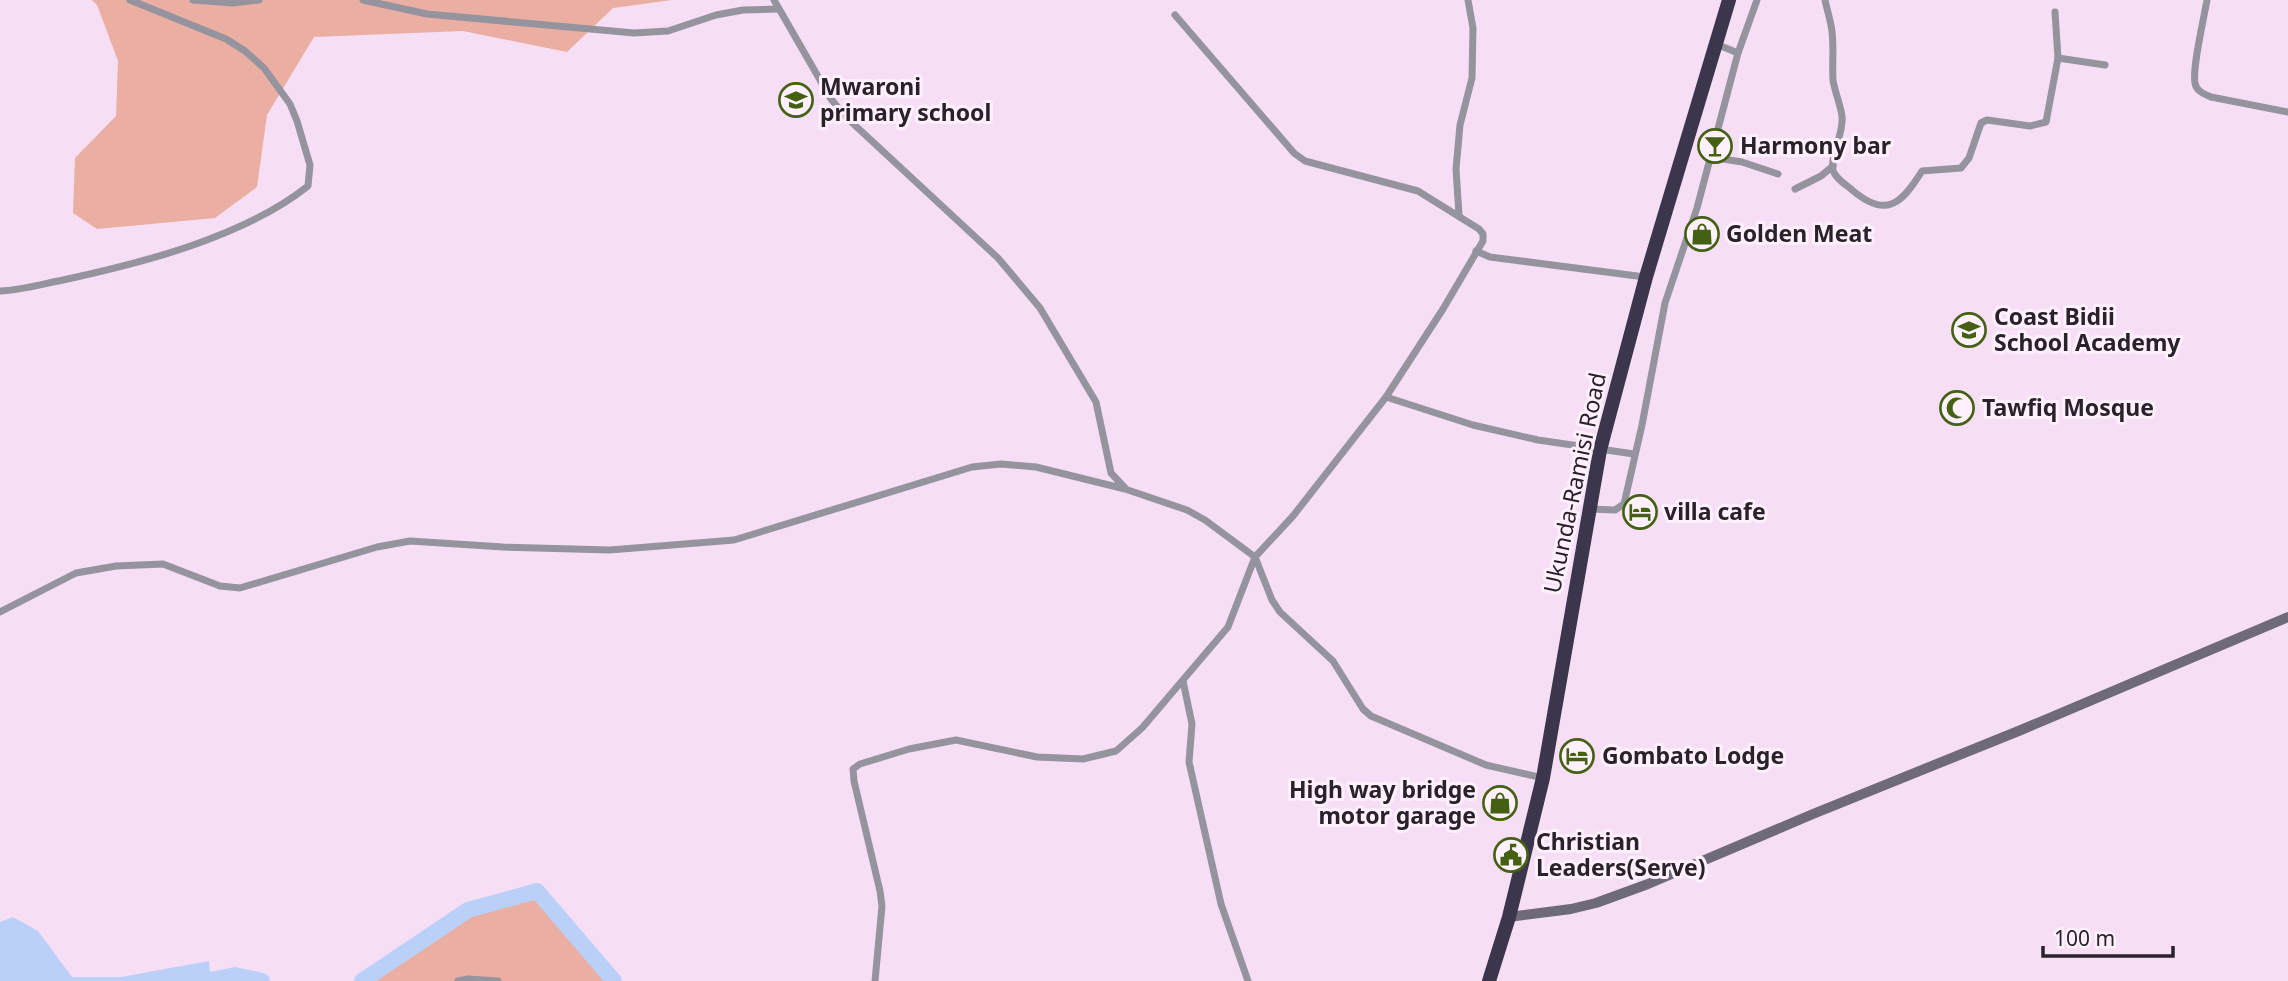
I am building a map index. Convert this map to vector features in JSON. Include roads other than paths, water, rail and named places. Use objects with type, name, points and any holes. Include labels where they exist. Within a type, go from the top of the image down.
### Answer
[{"type":"highway","name":"Ukunda-Ramisi Road","points":[[1489,981],[1543,778],[1600,450],[1646,278],[1729,0]]},
{"type":"street","points":[[0,291],[26,290],[93,274],[225,233],[290,200],[307,186],[310,165],[297,121],[290,104],[264,68],[226,39],[130,0]]},
{"type":"street","points":[[193,0],[233,3],[259,0]]},
{"type":"street","points":[[363,0],[427,14],[634,33],[668,31],[716,15],[743,10],[778,9]]},
{"type":"street","points":[[774,0],[831,99],[846,117],[998,258],[1040,308],[1096,402],[1111,473],[1125,489]]},
{"type":"street","points":[[1459,215],[1456,170],[1460,125],[1472,78],[1473,28],[1468,0]]},
{"type":"street","points":[[1589,509],[1615,510],[1624,504],[1665,303],[1697,208],[1738,53],[1757,0]]},
{"type":"street","points":[[1825,0],[1832,30],[1836,99],[1842,117],[1833,166],[1834,174],[1867,203],[1878,206],[1889,206],[1905,194],[1922,171],[1961,167],[1969,158],[1981,124],[1987,120],[2030,126],[2046,122],[2058,58],[2055,12]]},
{"type":"street","points":[[2207,0],[2196,69],[2195,84],[2199,91],[2211,97],[2288,112]]},
{"type":"street","points":[[875,981],[882,906],[853,769],[860,764],[909,749],[957,740],[1037,757],[1083,759],[1116,751],[1142,728],[1228,627],[1255,557],[1300,507],[1386,397],[1483,241],[1483,234],[1479,229],[1418,191],[1306,161],[1294,153],[1175,15]]},
{"type":"street","points":[[1716,44],[1738,53]]},
{"type":"street","points":[[2058,58],[2105,65]]},
{"type":"street","points":[[1710,157],[1742,162],[1778,174]]},
{"type":"street","points":[[1795,189],[1822,176],[1833,166]]},
{"type":"street","points":[[1476,251],[1490,257],[1646,278]]},
{"type":"street","points":[[1386,397],[1473,425],[1538,440],[1634,454]]},
{"type":"street","points":[[0,612],[76,573],[116,566],[163,564],[220,586],[240,588],[377,547],[410,541],[610,550],[734,540],[972,467],[1001,464],[1037,467],[1125,489],[1187,510],[1206,520],[1255,557],[1272,600],[1280,612],[1333,661],[1363,709],[1371,716],[1486,765],[1543,778]]},
{"type":"street","points":[[1508,917],[1571,909],[1648,884],[2288,617]]},
{"type":"street","points":[[1183,681],[1192,724],[1189,762],[1221,904],[1248,981]]},
{"type":"street","points":[[458,981],[498,981]]},
{"type":"water","points":[[13,917],[38,931],[72,977],[121,977],[209,961],[211,981],[0,981],[0,922]]},
{"type":"waterway","points":[[362,981],[468,910],[537,891],[614,981]]},
{"type":"waterway","points":[[205,981],[235,975],[262,981]]},
{"type":"place","name":"Mwaroni primary school","points":[[796,100]]},
{"type":"place","name":"Harmony bar","points":[[1715,146]]},
{"type":"place","name":"Golden Meat","points":[[1702,234]]},
{"type":"place","name":"Coast Bidii School Academy","points":[[1969,330]]},
{"type":"place","name":"Tawfiq Mosque","points":[[1957,408]]},
{"type":"place","name":"villa cafe","points":[[1640,512]]},
{"type":"place","name":"Gombato Lodge","points":[[1577,756]]},
{"type":"place","name":"High way bridge motor garage","points":[[1500,803]]},
{"type":"place","name":"Christian Leaders(Serve)","points":[[1511,855]]}]
